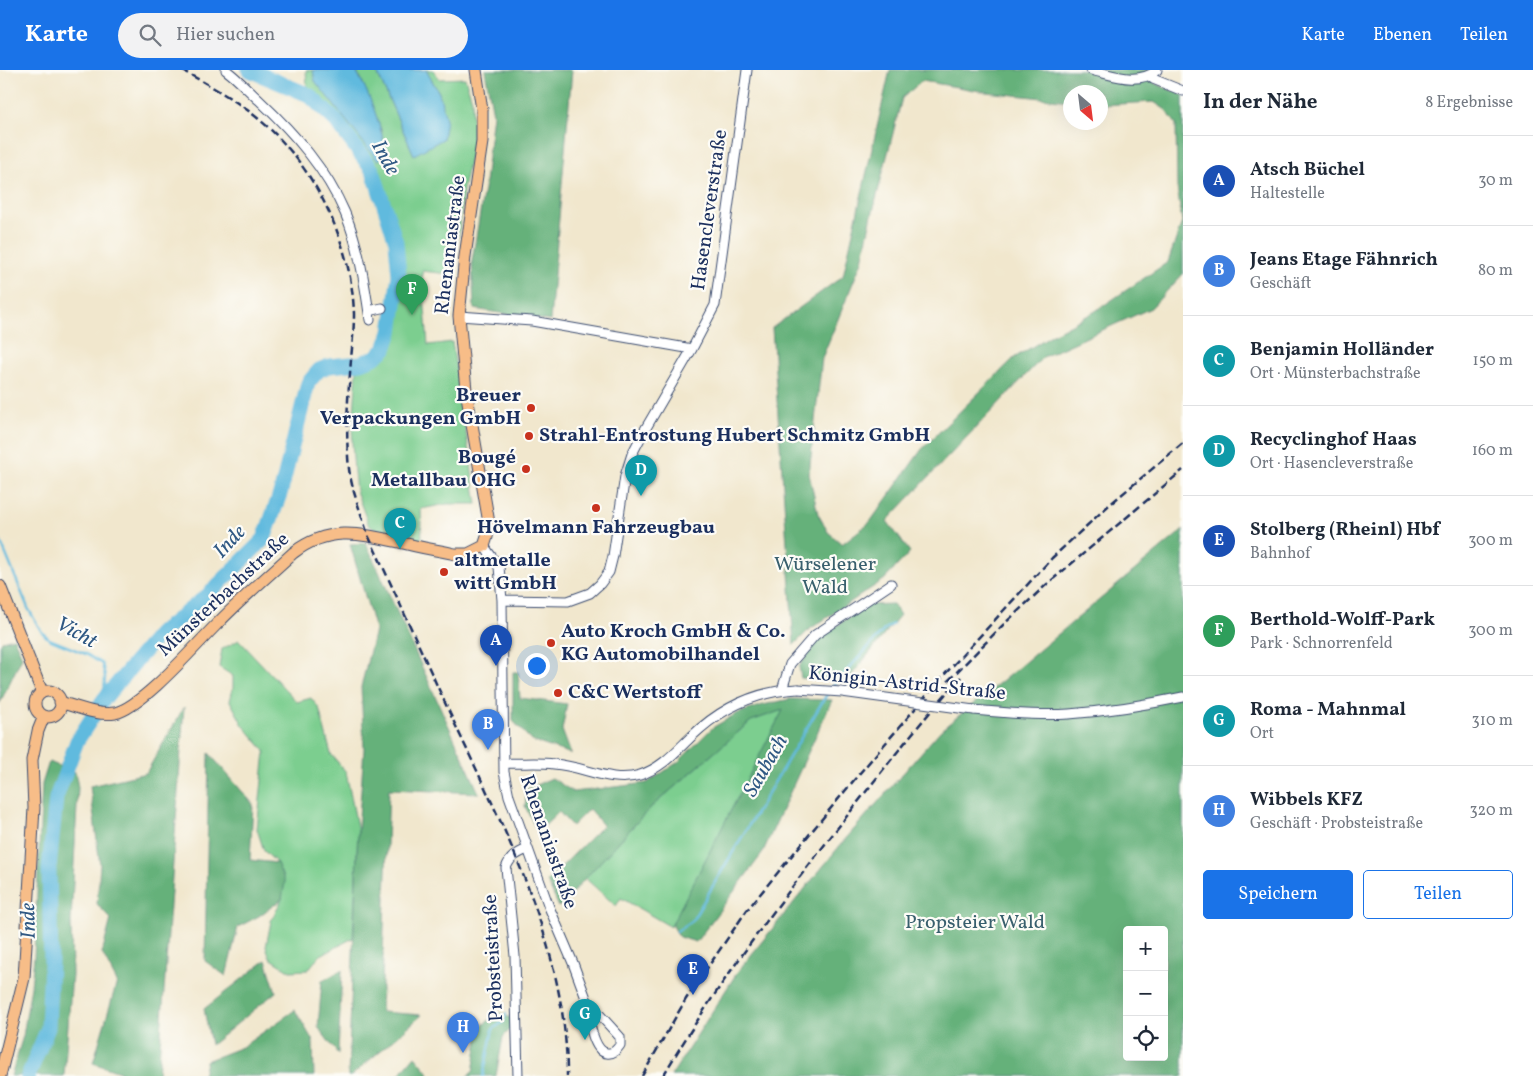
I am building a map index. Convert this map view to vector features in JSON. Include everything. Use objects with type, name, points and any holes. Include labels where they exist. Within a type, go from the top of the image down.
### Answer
[{"type":"main road","name":"Rhenaniastraße","points":[[476,70],[482,110],[482,142],[465,256],[459,316],[466,390],[489,523],[484,546]]},
{"type":"main road","name":"Münsterbachstraße","points":[[60,702],[94,713],[104,714],[123,710],[138,701],[215,625],[293,553],[304,544],[317,538],[346,533],[368,535],[455,554],[468,554],[484,546]]},
{"type":"main road","points":[[0,586],[42,692]]},
{"type":"main road","points":[[42,692],[53,692],[57,695],[60,702],[56,714],[44,716],[37,711],[35,704],[36,699],[42,692]]},
{"type":"main road","points":[[0,1076],[24,978],[34,808],[32,760],[38,731],[44,716]]},
{"type":"street","points":[[226,70],[282,122],[320,167],[345,213],[357,250],[369,316],[382,308]]},
{"type":"street","name":"Hasencleverstraße","points":[[502,600],[568,601],[590,593],[609,572],[625,476],[632,454],[642,433],[709,320],[715,305],[746,70]]},
{"type":"street","points":[[1091,70],[1126,78],[1150,76],[1158,70]]},
{"type":"street","points":[[1150,76],[1183,91]]},
{"type":"street","points":[[459,316],[532,321],[692,349]]},
{"type":"street","name":"Rhenaniastraße","points":[[484,546],[499,568],[502,600],[504,763],[506,783],[527,849],[587,1001]]},
{"type":"street","points":[[782,690],[790,664],[815,635],[891,584]]},
{"type":"street","name":"Königin-Astrid-Straße","points":[[504,763],[554,764],[575,767],[610,777],[626,778],[640,775],[653,770],[672,756],[707,722],[730,706],[782,690],[798,689],[842,692],[1018,714],[1068,714],[1126,708],[1183,697]]},
{"type":"street","name":"Probsteistraße","points":[[518,1076],[515,956],[506,868],[509,860],[515,854],[527,849]]},
{"type":"street","points":[[587,1001],[620,1037],[620,1044],[614,1052],[603,1052],[596,1046],[586,1007],[587,1001]]},
{"type":"green space","points":[[306,70],[313,70],[315,81],[378,160],[382,132],[361,78],[355,70],[376,70],[414,155],[445,119],[439,93],[426,70],[433,70],[440,79],[465,78],[472,100],[473,143],[463,189],[459,232],[449,274],[422,271],[428,345],[452,342],[477,504],[447,504],[421,509],[422,543],[369,526],[356,491],[352,442],[357,370],[382,357],[392,346],[404,289],[402,260],[395,227],[377,171],[343,125],[307,87]]},
{"type":"green space","points":[[485,70],[572,70],[550,321],[474,309],[472,261],[485,183],[493,114]]},
{"type":"green space","name":"Würselener Wald","points":[[890,70],[1154,70],[1154,83],[1183,95],[1183,274],[1151,308],[1043,357],[887,521],[910,552],[885,579],[810,629],[794,645],[772,328],[843,276]],"holes":[[[922,81],[986,92],[1063,100],[1063,85],[1108,85],[1108,105],[1154,102],[1166,110],[1176,124],[1177,187],[1182,222],[1168,262],[1094,312],[1014,358],[922,449],[870,522],[842,544],[828,532],[818,514],[809,474],[822,358],[862,261],[902,98]]]},
{"type":"green space","name":"Propsteier Wald","points":[[1183,530],[1183,1076],[671,1076],[738,971],[842,843],[941,730]]},
{"type":"green space","points":[[366,543],[479,793],[389,789],[381,1012],[422,1015],[351,1076],[348,1076],[358,831],[364,749],[361,687],[375,630],[350,544]]},
{"type":"green space","points":[[893,604],[900,615],[846,682],[801,678],[799,667],[818,639],[866,605]]},
{"type":"green space","points":[[14,638],[22,657],[0,703],[0,645],[2,641]]},
{"type":"green space","points":[[239,640],[297,702],[311,698],[319,708],[331,754],[346,772],[358,831],[353,938],[319,956],[308,970],[290,971],[270,958],[266,947],[271,921],[282,899],[277,863],[264,851],[257,829],[265,751],[243,725],[230,701],[233,676],[219,667],[222,649]]},
{"type":"green space","points":[[513,672],[518,672],[520,698],[567,704],[562,730],[571,754],[532,741],[513,721]]},
{"type":"green space","points":[[790,699],[832,700],[762,854],[696,942],[679,937],[672,924],[783,710],[751,721],[650,808],[559,907],[547,881],[603,825],[589,809],[572,826],[559,812],[539,831],[525,806],[527,789],[552,778],[573,792],[647,783],[678,762],[712,728],[736,714]]},
{"type":"green space","points":[[184,707],[158,1076],[131,1076],[93,1063],[117,982],[102,953],[111,919],[97,904],[100,865],[90,786],[146,773]]},
{"type":"green space","points":[[784,709],[671,927],[621,898],[616,906],[585,878],[650,808],[751,721]]},
{"type":"green space","points":[[209,753],[253,804],[250,860],[277,863],[285,882],[282,899],[259,916],[238,927],[226,976],[205,961]]},
{"type":"green space","points":[[49,762],[75,772],[78,787],[71,921],[72,975],[64,1076],[11,1076],[23,1036],[31,986],[42,784]]},
{"type":"green space","points":[[266,960],[276,992],[211,1045],[204,1009]]},
{"type":"green space","points":[[342,970],[338,1054],[318,1027],[322,981]]},
{"type":"green space","points":[[295,1010],[313,1041],[314,1076],[203,1076],[206,1061],[242,1047]]},
{"type":"green space","points":[[499,1013],[511,1018],[510,1030],[503,1037],[496,1076],[467,1076],[473,1072],[480,1027]]},
{"type":"green space","points":[[415,1056],[429,1073],[428,1076],[398,1076]]},
{"type":"water","points":[[313,70],[355,70],[370,99],[381,132],[386,153],[378,161],[315,81]]},
{"type":"water","points":[[376,70],[426,70],[439,93],[446,119],[443,139],[414,155]]},
{"type":"waterway","name":"Inde","points":[[28,1076],[48,1028],[51,963],[49,869],[56,798],[77,741],[104,699],[159,634],[207,596],[264,539],[281,491],[308,383],[319,370],[329,366],[361,363],[374,358],[385,349],[391,332],[399,275],[396,242],[373,171],[336,121],[309,95],[249,70]]},
{"type":"waterway","name":"Vicht","points":[[0,540],[28,608],[41,631],[49,639],[86,654],[102,664],[105,676],[104,699]]},
{"type":"waterway","name":"Saubach","points":[[830,689],[884,630],[893,624]]},
{"type":"waterway","name":"Saubach","points":[[677,931],[692,921],[827,694]]},
{"type":"waterway","name":"Saubach","points":[[483,1076],[493,1029],[503,1022],[506,1014]]},
{"type":"railway","points":[[181,70],[234,100],[280,139],[295,157],[322,198],[341,243],[348,266],[354,314],[347,433],[349,469],[354,494],[368,535],[493,805],[530,892],[557,982],[564,1029],[567,1076]]},
{"type":"railway","points":[[642,1076],[686,999],[747,910],[859,774],[945,674],[1052,558],[1108,506],[1183,443]]},
{"type":"railway","points":[[948,681],[1002,626],[1046,585],[1183,470]]},
{"type":"railway","points":[[663,1076],[704,1010],[770,917],[899,750],[961,677]]},
{"type":"place","name":"Berthold-Wolff-Park","points":[[412,315]]},
{"type":"place","name":"Breuer Verpackungen GmbH","points":[[531,408]]},
{"type":"place","name":"Strahl-Entrostung Hubert Schmitz GmbH","points":[[529,436]]},
{"type":"place","name":"Bougé Metallbau OHG","points":[[526,469]]},
{"type":"place","name":"Recyclinghof Haas","points":[[641,496]]},
{"type":"place","name":"Hövelmann Fahrzeugbau","points":[[596,508]]},
{"type":"place","name":"Benjamin Holländer","points":[[400,549]]},
{"type":"place","name":"altmetalle witt GmbH","points":[[444,572]]},
{"type":"place","name":"Auto Kroch GmbH & Co. KG Automobilhandel","points":[[551,643]]},
{"type":"place","name":"Atsch Büchel","points":[[496,666]]},
{"type":"place","name":"C&C Wertstoff","points":[[558,693]]},
{"type":"place","name":"Jeans Etage Fähnrich","points":[[488,750]]},
{"type":"place","name":"Stolberg (Rheinl) Hbf","points":[[693,995]]},
{"type":"place","name":"Roma - Mahnmal","points":[[585,1040]]},
{"type":"place","name":"Wibbels KFZ","points":[[463,1053]]}]
